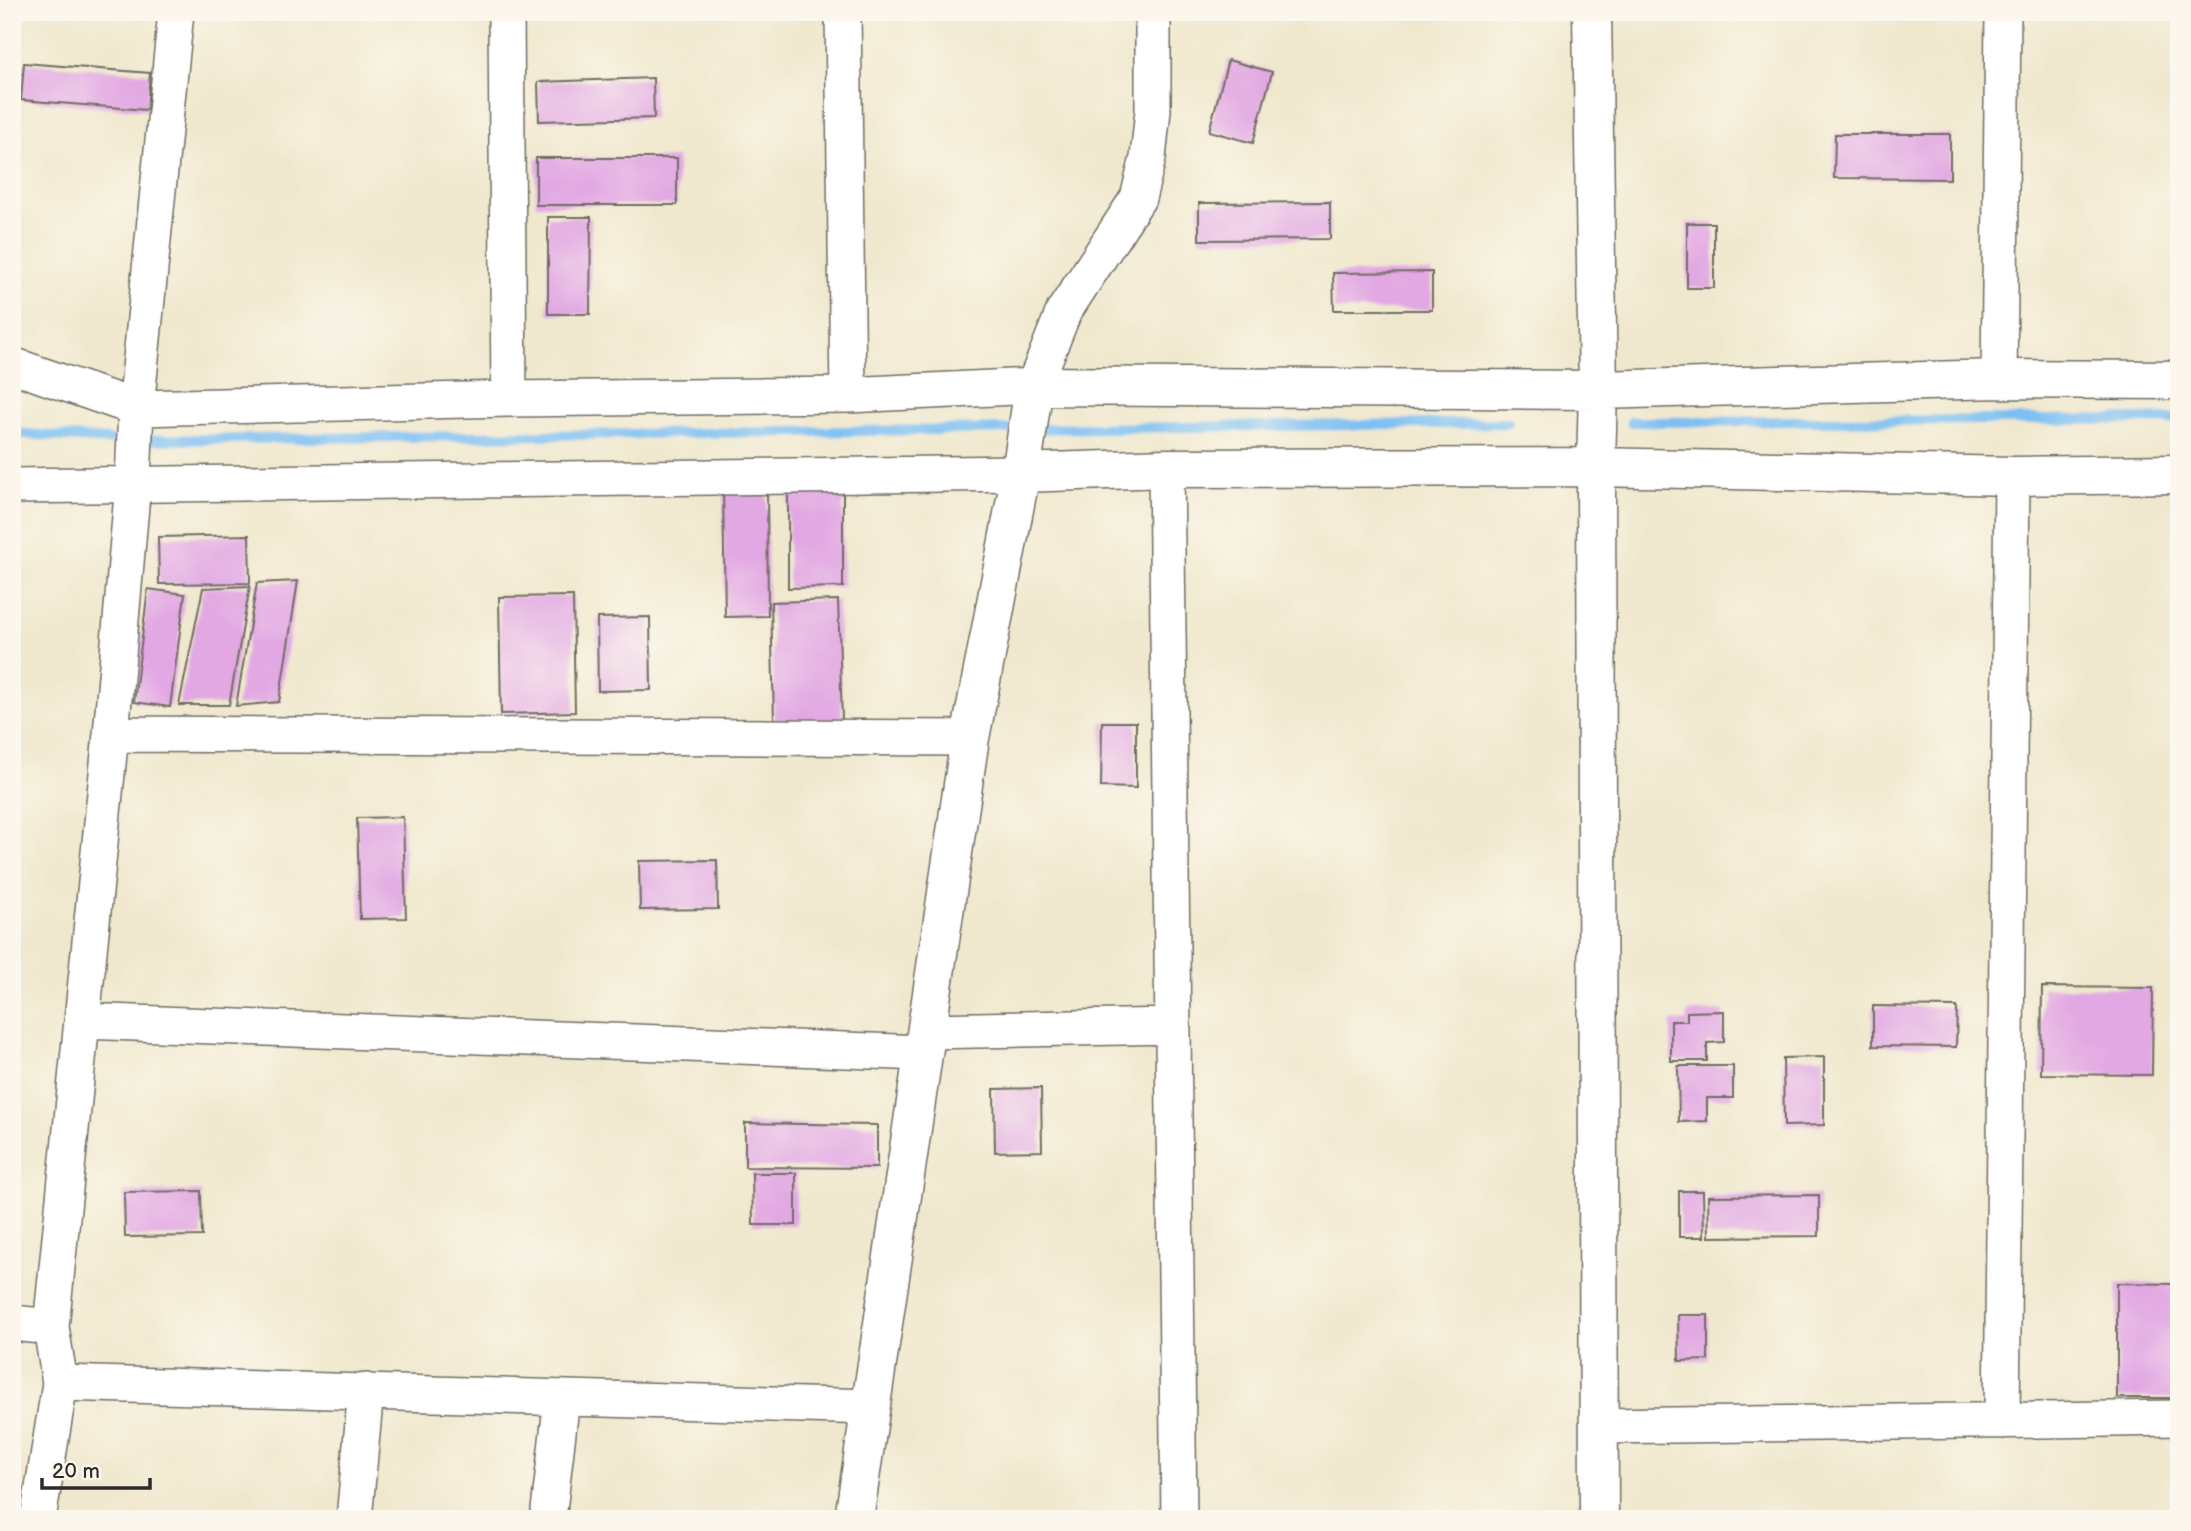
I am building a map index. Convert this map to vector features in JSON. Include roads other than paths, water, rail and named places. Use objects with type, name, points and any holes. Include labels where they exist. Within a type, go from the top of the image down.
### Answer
[{"type":"street","points":[[38,1519],[60,1383],[51,1327],[111,734],[133,483],[136,408],[176,12]]},
{"type":"street","points":[[506,12],[509,399]]},
{"type":"street","points":[[843,12],[848,395]]},
{"type":"street","points":[[854,1519],[970,738],[1021,473],[1034,386],[1064,311],[1138,198],[1148,158],[1153,110],[1153,12]]},
{"type":"street","points":[[1592,12],[1598,390],[1599,1519]]},
{"type":"street","points":[[1999,379],[2003,12]]},
{"type":"street","points":[[12,365],[136,408],[509,399],[848,395],[1034,386],[1598,390],[1999,379],[2179,380]]},
{"type":"street","points":[[12,486],[1021,473],[1167,468],[1596,467],[2012,476],[2179,474]]},
{"type":"street","points":[[1167,468],[1179,1519]]},
{"type":"street","points":[[2002,1421],[2012,476]]},
{"type":"street","points":[[111,734],[970,738]]},
{"type":"street","points":[[83,1021],[925,1042],[1172,1026]]},
{"type":"street","points":[[12,1323],[51,1327]]},
{"type":"street","points":[[60,1383],[871,1407]]},
{"type":"street","points":[[354,1519],[366,1391]]},
{"type":"street","points":[[548,1519],[562,1398]]},
{"type":"street","points":[[1599,1426],[2179,1418]]},
{"type":"waterway","points":[[1631,422],[2179,419]]},
{"type":"waterway","points":[[145,440],[1508,423]]},
{"type":"waterway","points":[[12,433],[110,440]]}]
